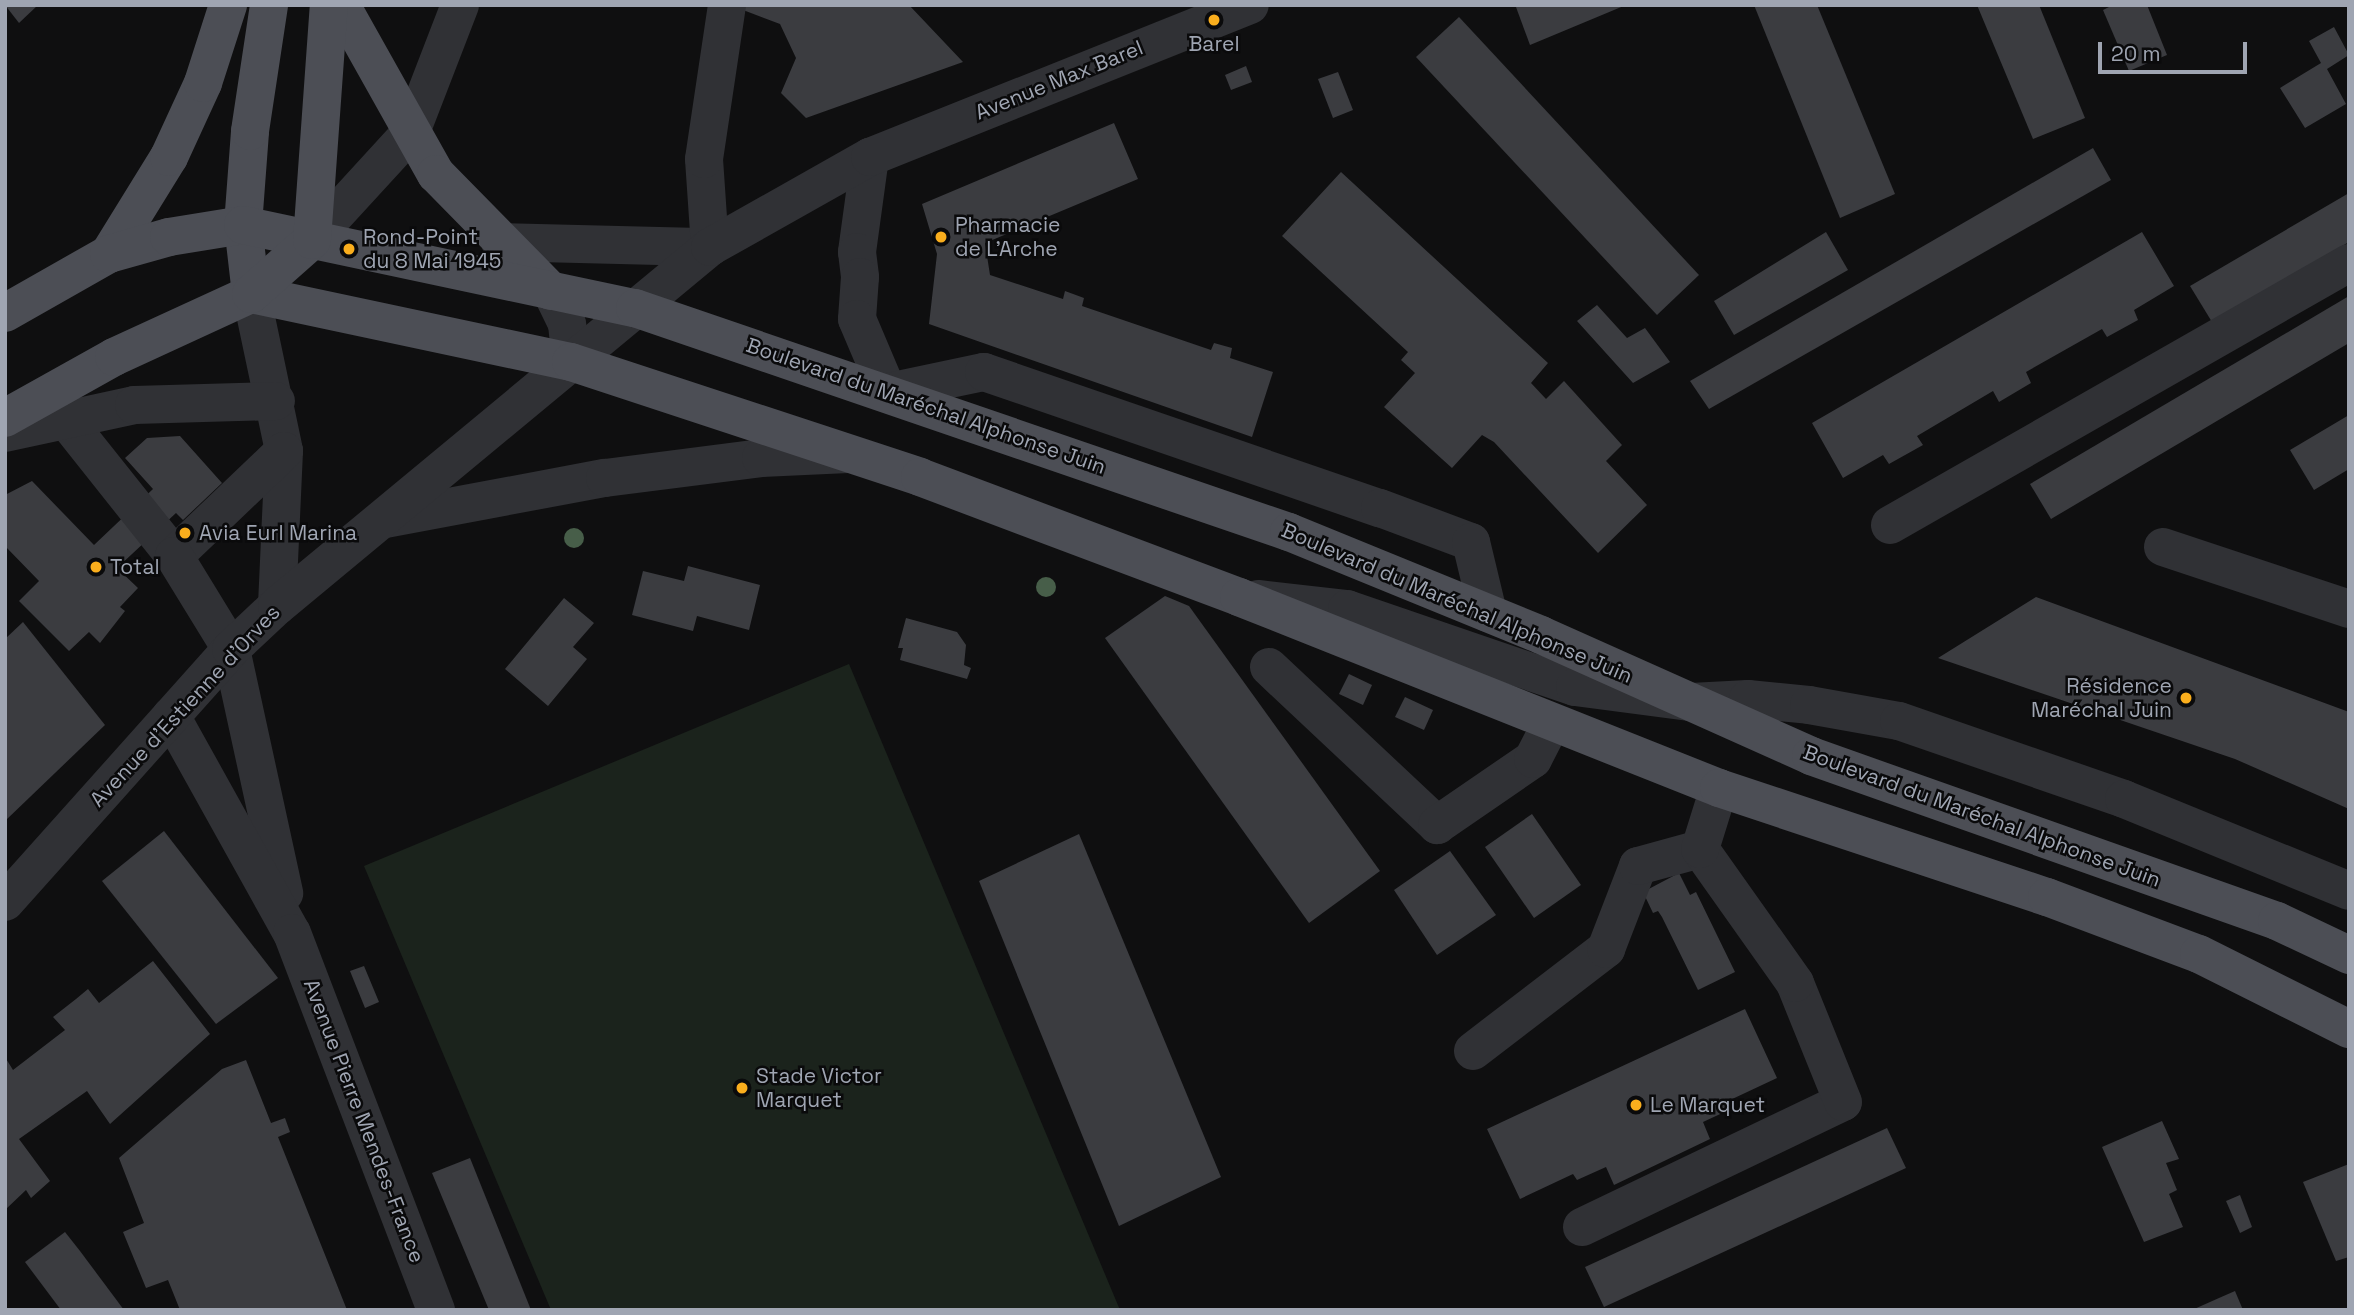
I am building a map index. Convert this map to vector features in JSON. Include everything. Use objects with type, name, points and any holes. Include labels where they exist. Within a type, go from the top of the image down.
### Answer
[{"type":"main road","points":[[109,254],[169,157],[203,83],[228,5]]},
{"type":"main road","points":[[251,294],[243,225],[250,131],[269,5]]},
{"type":"main road","points":[[5,418],[114,357],[251,294],[312,240],[329,5]]},
{"type":"main road","points":[[341,5],[436,174],[500,242],[551,290]]},
{"type":"main road","points":[[5,313],[109,254],[169,237],[243,225],[551,290]]},
{"type":"main road","name":"Boulevard du Maréchal Alphonse Juin","points":[[551,290],[635,308],[888,392],[1289,532],[1488,613],[1811,756],[2277,921],[2349,955]]},
{"type":"main road","points":[[251,294],[572,362],[849,454],[1239,597],[1551,724],[1720,788],[2047,897],[2199,954],[2349,1029]]},
{"type":"street","points":[[312,240],[411,132],[460,5]]},
{"type":"street","points":[[500,242],[710,247],[704,159],[727,5]]},
{"type":"street","name":"Avenue Max Barel","points":[[572,362],[710,247],[870,157],[1250,5]]},
{"type":"street","points":[[870,157],[857,252],[860,277],[857,319],[888,392],[984,372],[1393,513],[1471,542],[1488,613]]},
{"type":"street","points":[[1891,525],[2349,263]]},
{"type":"street","points":[[551,290],[568,324],[572,362]]},
{"type":"street","points":[[251,294],[276,401],[284,451],[276,606]]},
{"type":"street","name":"Avenue d'Estienne d'Orves","points":[[5,902],[231,649],[276,606],[572,362]]},
{"type":"street","points":[[5,433],[134,405],[276,401]]},
{"type":"street","points":[[66,419],[174,556],[231,649],[292,933]]},
{"type":"street","points":[[174,556],[284,451]]},
{"type":"street","points":[[383,520],[618,477],[761,458],[849,454]]},
{"type":"street","points":[[2163,547],[2349,609]]},
{"type":"street","points":[[1239,597],[1347,609],[1575,687],[1691,702],[1748,699],[1899,721],[2124,799],[2349,891]]},
{"type":"street","points":[[1269,667],[1437,825],[1533,759],[1551,724]]},
{"type":"street","points":[[171,716],[292,933]]},
{"type":"street","points":[[1700,849],[1720,788]]},
{"type":"street","points":[[1473,1051],[1606,949],[1638,866],[1700,849]]},
{"type":"street","points":[[1582,1227],[1843,1102],[1795,983],[1700,849]]},
{"type":"street","name":"Avenue Pierre Mendes-France","points":[[292,933],[436,1310]]},
{"type":"shaded area","name":"Stade Victor Marquet","points":[[849,664],[1120,1310],[551,1310],[364,866]]},
{"type":"building","points":[[5,5],[38,5],[19,23]]},
{"type":"building","points":[[730,5],[909,5],[963,62],[806,118],[781,93],[796,58],[780,24]]},
{"type":"building","points":[[1626,5],[1530,45],[1516,7]]},
{"type":"building","points":[[1754,5],[1817,5],[1895,194],[1840,218]]},
{"type":"building","points":[[1977,5],[2039,5],[2085,118],[2033,139]]},
{"type":"building","points":[[2113,5],[2147,5],[2167,55],[2129,71],[2103,10]]},
{"type":"building","points":[[1459,17],[1699,275],[1657,315],[1416,57]]},
{"type":"building","points":[[2334,27],[2349,55],[2327,69],[2346,104],[2305,128],[2280,88],[2321,63],[2309,41]]},
{"type":"building","points":[[1246,66],[1252,82],[1231,90],[1225,75]]},
{"type":"building","points":[[1338,72],[1353,110],[1333,118],[1318,79]]},
{"type":"building","points":[[1114,123],[1138,179],[985,243],[990,275],[1063,299],[1065,291],[1084,298],[1082,306],[1211,350],[1214,343],[1232,348],[1230,358],[1273,372],[1252,437],[929,324],[937,254],[922,204]]},
{"type":"building","points":[[2093,148],[2111,180],[1709,409],[1690,381]]},
{"type":"building","points":[[1341,172],[1548,363],[1531,383],[1546,399],[1564,381],[1622,445],[1606,461],[1647,505],[1598,553],[1494,442],[1482,435],[1452,468],[1384,407],[1415,373],[1401,360],[1408,352],[1282,236]]},
{"type":"building","points":[[2349,193],[2349,242],[2212,322],[2190,286]]},
{"type":"building","points":[[1826,232],[1848,270],[1734,335],[1714,301]]},
{"type":"building","points":[[2142,232],[2174,286],[2134,310],[2138,320],[2107,337],[2102,329],[2026,372],[2031,383],[1999,402],[1993,391],[1917,436],[1923,445],[1889,464],[1883,455],[1843,478],[1812,423]]},
{"type":"building","points":[[2349,296],[2349,343],[2051,519],[2030,484]]},
{"type":"building","points":[[1597,305],[1627,338],[1645,328],[1670,362],[1633,383],[1577,321]]},
{"type":"building","points":[[2349,415],[2349,469],[2314,490],[2290,450]]},
{"type":"building","points":[[180,436],[222,483],[183,520],[176,513],[117,568],[138,588],[120,607],[125,611],[100,643],[89,632],[69,651],[19,601],[39,581],[5,546],[5,495],[32,481],[94,545],[153,489],[125,458],[147,438]]},
{"type":"building","points":[[688,566],[760,585],[749,630],[697,616],[693,631],[632,615],[643,571],[684,581]]},
{"type":"building","points":[[1165,596],[1189,606],[1380,871],[1309,923],[1105,638]]},
{"type":"building","name":"Résidence Maréchal Juin","points":[[2036,597],[2349,712],[2349,809],[2235,759],[1938,658]]},
{"type":"building","points":[[564,598],[594,623],[573,647],[587,659],[548,706],[505,669]]},
{"type":"building","points":[[906,618],[957,632],[966,645],[964,665],[971,668],[967,679],[900,660],[903,648],[898,648]]},
{"type":"building","points":[[23,622],[105,725],[5,821],[5,639]]},
{"type":"building","points":[[1349,674],[1372,685],[1363,705],[1339,694]]},
{"type":"building","points":[[1405,697],[1433,710],[1424,730],[1395,717]]},
{"type":"building","points":[[1532,814],[1581,885],[1534,918],[1485,847]]},
{"type":"building","points":[[164,831],[278,978],[216,1024],[102,881]]},
{"type":"building","points":[[1079,834],[1221,1177],[1119,1226],[979,881]]},
{"type":"building","points":[[1450,851],[1496,915],[1437,955],[1394,890]]},
{"type":"building","points":[[1679,873],[1690,895],[1696,892],[1735,972],[1698,990],[1662,917],[1658,911],[1653,913],[1643,892]]},
{"type":"building","points":[[153,961],[210,1034],[110,1124],[87,1091],[19,1139],[50,1181],[31,1198],[26,1190],[5,1210],[5,1057],[13,1070],[65,1030],[53,1017],[88,989],[99,1003]]},
{"type":"building","points":[[364,966],[379,1002],[365,1008],[350,971]]},
{"type":"building","name":"Le Marquet","points":[[1745,1009],[1777,1078],[1728,1101],[1731,1109],[1703,1122],[1710,1139],[1614,1185],[1606,1167],[1577,1180],[1573,1174],[1520,1199],[1487,1129]]},
{"type":"building","points":[[246,1060],[271,1123],[285,1118],[290,1132],[278,1137],[347,1310],[180,1310],[168,1280],[146,1288],[123,1232],[144,1223],[119,1158],[222,1069]]},
{"type":"building","points":[[2162,1121],[2179,1159],[2166,1163],[2177,1190],[2169,1194],[2183,1227],[2144,1242],[2102,1147]]},
{"type":"building","points":[[1887,1128],[1906,1168],[1604,1307],[1585,1267]]},
{"type":"building","points":[[470,1158],[531,1310],[489,1310],[432,1173]]},
{"type":"building","points":[[2349,1164],[2349,1257],[2336,1261],[2303,1182]]},
{"type":"building","points":[[2240,1195],[2252,1227],[2240,1233],[2226,1201]]},
{"type":"building","points":[[65,1232],[124,1310],[61,1310],[25,1262]]},
{"type":"building","points":[[2235,1291],[2243,1310],[2192,1310],[2219,1298]]},
{"type":"place","name":"Barel","points":[[1214,20]]},
{"type":"place","name":"Pharmacie de L'Arche","points":[[941,237]]},
{"type":"place","name":"Rond-Point du 8 Mai 1945","points":[[349,249]]},
{"type":"place","name":"Avia Eurl Marina","points":[[185,533]]},
{"type":"place","name":"Total","points":[[96,567]]},
{"type":"place","name":"Résidence Maréchal Juin","points":[[2186,698]]},
{"type":"place","name":"Stade Victor Marquet","points":[[742,1088]]},
{"type":"place","name":"Le Marquet","points":[[1636,1105]]}]
